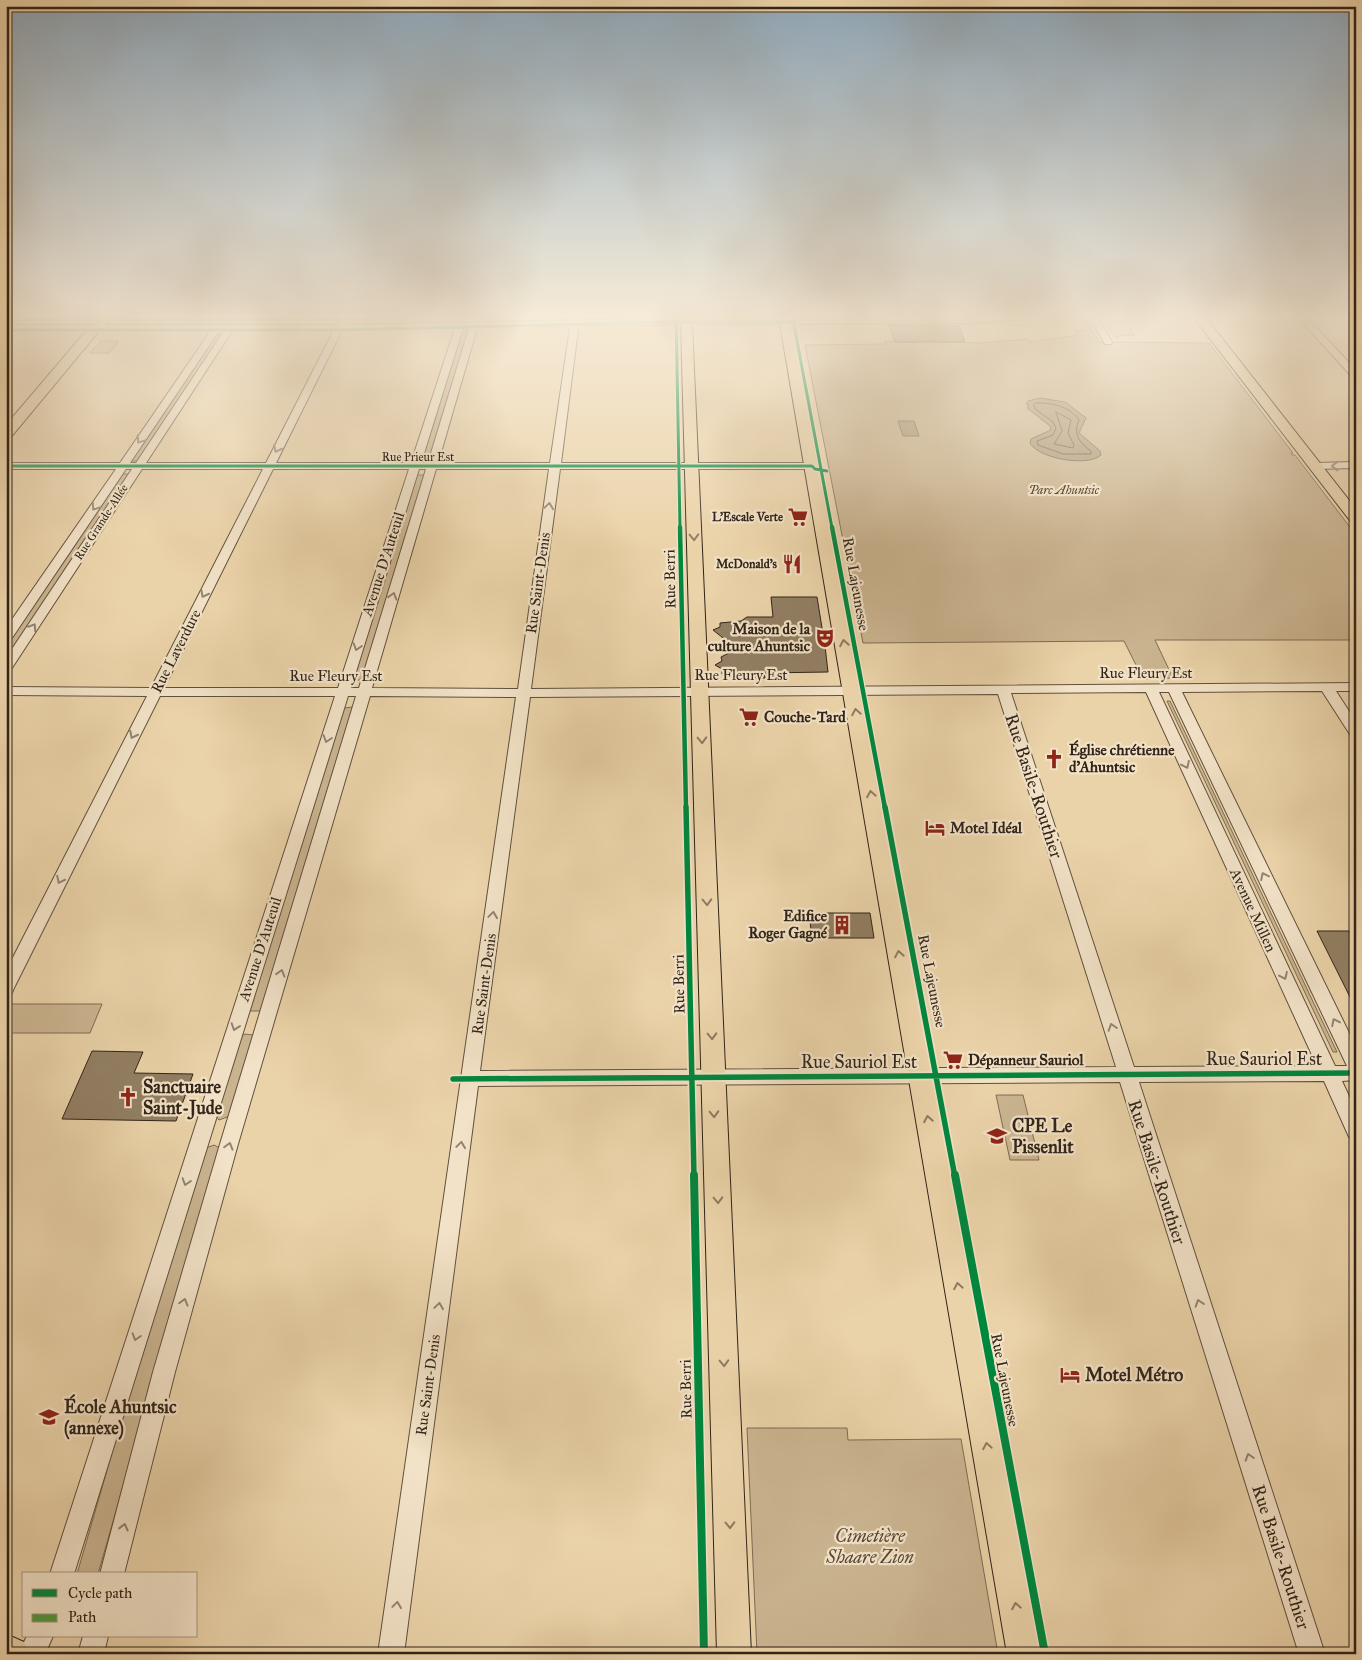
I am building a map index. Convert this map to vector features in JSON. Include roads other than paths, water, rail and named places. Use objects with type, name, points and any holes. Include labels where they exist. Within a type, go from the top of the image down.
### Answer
[{"type":"main road","points":[[8,430],[41,391]]},
{"type":"main road","name":"Rue Berri","points":[[689,391],[734,1654]]},
{"type":"main road","name":"Rue Lajeunesse","points":[[798,391],[1024,1654]]},
{"type":"main road","points":[[1257,391],[1356,518]]},
{"type":"main road","points":[[6,1651],[12,1654]]},
{"type":"street","name":"Rue Grande-Allée","points":[[6,638],[122,467],[177,391]]},
{"type":"street","name":"Rue Grande-Allée","points":[[6,668],[138,467],[185,391]]},
{"type":"street","name":"Rue Laverdure","points":[[6,988],[307,391]]},
{"type":"street","name":"Avenue D'Auteuil","points":[[63,1572],[438,391]]},
{"type":"street","name":"Avenue D'Auteuil","points":[[113,1572],[175,1332],[454,391]]},
{"type":"street","name":"Rue Saint-Denis","points":[[391,1654],[565,391]]},
{"type":"street","name":"Rue Prieur Est","points":[[6,466],[812,466]]},
{"type":"street","points":[[1315,466],[1356,466]]},
{"type":"street","name":"Rue Fleury Est","points":[[6,691],[364,693],[1356,687]]},
{"type":"street","points":[[1327,688],[1356,733]]},
{"type":"street","name":"Avenue Millen","points":[[1151,689],[1356,1131]]},
{"type":"street","name":"Avenue Millen","points":[[1174,689],[1356,1066]]},
{"type":"street","name":"Rue Basile-Routhier","points":[[1003,690],[1312,1654]]},
{"type":"street","name":"Rue Sauriol Est","points":[[470,1079],[1127,1073],[1356,1073]]},
{"type":"street","points":[[31,1654],[40,1638]]},
{"type":"street","points":[[91,1654],[95,1638]]},
{"type":"water","points":[[1040,398],[1065,402],[1086,418],[1079,433],[1100,451],[1101,455],[1095,459],[1064,460],[1035,449],[1030,443],[1031,439],[1051,430],[1050,426],[1027,408],[1029,406],[1026,404],[1028,401]]},
{"type":"water","points":[[898,421],[914,421],[919,436],[903,436]]},
{"type":"place","name":"L'Escale Verte","points":[[798,517]]},
{"type":"place","name":"McDonald's","points":[[792,564]]},
{"type":"place","name":"Maison de la culture Ahuntsic","points":[[825,638]]},
{"type":"place","name":"Couche-Tard","points":[[749,717]]},
{"type":"place","name":"Église chrétienne d'Ahuntsic","points":[[1054,759]]},
{"type":"place","name":"Motel Idéal","points":[[935,828]]},
{"type":"place","name":"Edifice Roger Gagné","points":[[842,925]]},
{"type":"place","name":"Dépanneur Sauriol","points":[[953,1060]]},
{"type":"place","name":"Sanctuaire Saint-Jude","points":[[128,1097]]},
{"type":"place","name":"CPE Le Pissenlit","points":[[997,1136]]},
{"type":"place","name":"Motel Métro","points":[[1070,1375]]},
{"type":"place","name":"École Ahuntsic (annexe)","points":[[49,1417]]},
{"type":"park label","name":"Parc Ahuntsic","points":[[1064,490]]},
{"type":"park label","name":"Cimetière Shaare Zion","points":[[870,1546]]}]
